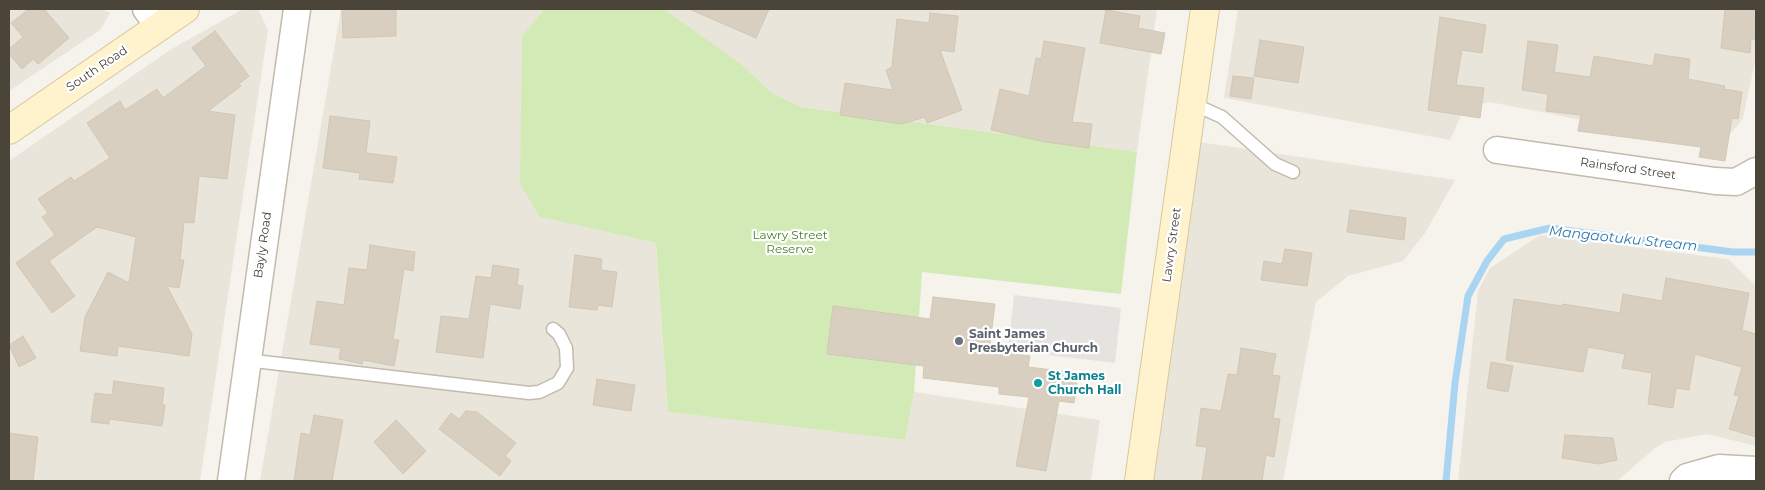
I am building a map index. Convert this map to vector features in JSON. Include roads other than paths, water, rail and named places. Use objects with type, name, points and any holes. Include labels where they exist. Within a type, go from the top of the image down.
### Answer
[{"type":"street","name":"South Road","points":[[9,130],[153,18],[186,9]]},
{"type":"street","name":"Bayly Road","points":[[231,481],[246,360],[297,9]]},
{"type":"street","name":"Lawry Street","points":[[1139,481],[1205,9]]},
{"type":"street","name":"Rainsford Street","points":[[1497,150],[1715,181],[1736,182],[1756,171]]},
{"type":"street","points":[[1683,481],[1687,477],[1719,468],[1756,470]]},
{"type":"lane","points":[[1191,103],[1222,117],[1275,164],[1294,172]]},
{"type":"lane","points":[[246,360],[529,393],[539,392],[558,383],[567,368],[566,348],[559,334],[553,329]]},
{"type":"waterway","name":"Mangaotuku Stream","points":[[1446,481],[1455,383],[1468,296],[1487,261],[1504,239],[1550,228],[1733,252],[1756,252]]},
{"type":"place","name":"Saint James Presbyterian Church","points":[[959,341]]},
{"type":"place","name":"St James Church Hall","points":[[1038,383]]},
{"type":"park label","name":"Lawry Street Reserve","points":[[790,242]]}]
